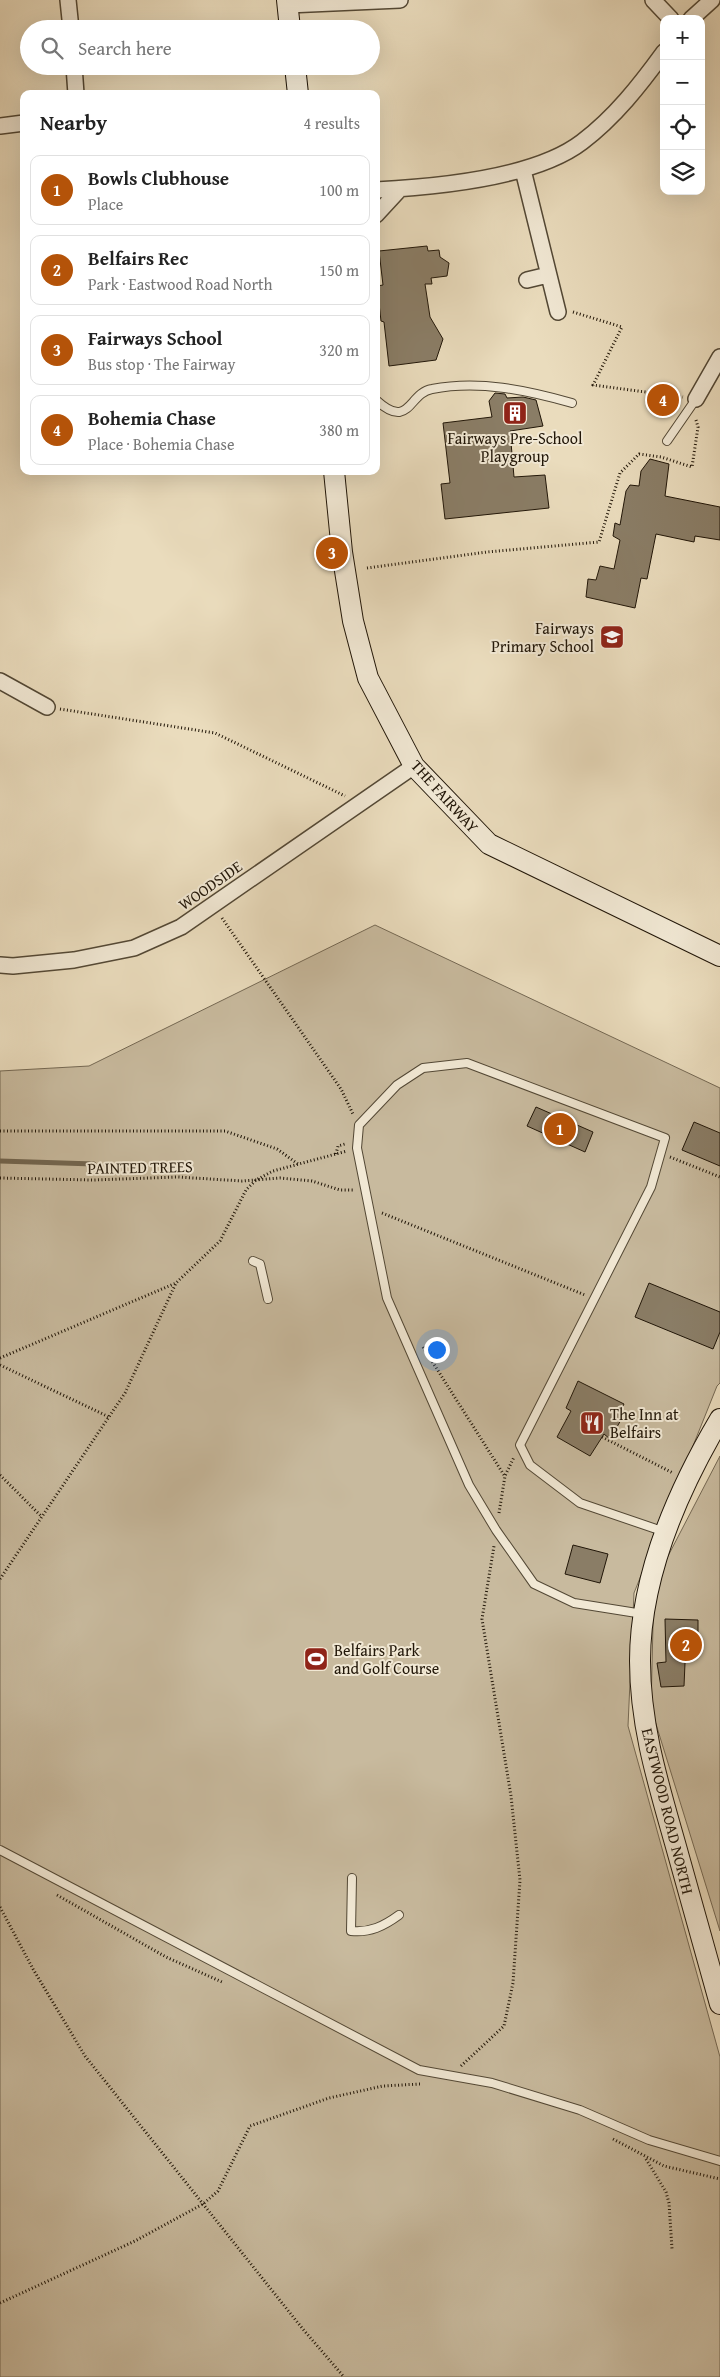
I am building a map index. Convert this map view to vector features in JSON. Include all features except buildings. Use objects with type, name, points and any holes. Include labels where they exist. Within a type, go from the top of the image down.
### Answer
[{"type":"street","points":[[68,0],[70,20]]},
{"type":"street","points":[[289,20],[287,3],[400,0]]},
{"type":"street","points":[[653,0],[667,15]]},
{"type":"street","points":[[695,15],[712,0]]},
{"type":"street","points":[[380,190],[400,189],[511,174],[556,158],[582,143],[637,91],[660,58]]},
{"type":"street","points":[[75,75],[76,90]]},
{"type":"street","points":[[295,75],[295,90]]},
{"type":"street","points":[[0,126],[20,124]]},
{"type":"street","points":[[523,170],[558,312]]},
{"type":"street","points":[[380,211],[400,189]]},
{"type":"street","points":[[527,280],[548,275]]},
{"type":"street","points":[[696,399],[720,357]]},
{"type":"street","name":"THE FAIRWAY","points":[[334,475],[343,562],[353,621],[368,678],[414,766],[489,844],[720,956]]},
{"type":"street","points":[[0,681],[47,707]]},
{"type":"street","name":"WOODSIDE","points":[[0,965],[13,966],[74,960],[134,948],[181,926],[414,766]]},
{"type":"street","name":"EASTWOOD ROAD NORTH","points":[[720,1419],[686,1480],[665,1532],[644,1614],[640,1660],[642,1708],[650,1755],[720,2004]]},
{"type":"lane","points":[[380,404],[386,409],[399,412],[410,407],[424,390],[441,387],[507,387],[572,403]]},
{"type":"lane","points":[[667,441],[696,399]]},
{"type":"lane","points":[[644,1614],[574,1603],[534,1584],[496,1530],[469,1484],[387,1298],[358,1148],[359,1125],[397,1085],[422,1068],[467,1063],[665,1138],[651,1187],[520,1445],[530,1465],[580,1503],[665,1532]]},
{"type":"lane","points":[[253,1261],[260,1264],[268,1299]]},
{"type":"lane","points":[[0,1850],[419,2070],[492,2083],[571,2107],[649,2140],[720,2161]]},
{"type":"lane","points":[[352,1878],[351,1931],[362,1932],[376,1929],[399,1915]]},
{"type":"path","points":[[558,312],[575,312],[622,327],[593,385],[696,399]]},
{"type":"path","points":[[367,568],[487,552],[599,542],[620,473],[639,454],[661,457],[692,467],[698,427],[695,418]]},
{"type":"path","points":[[47,707],[216,732],[360,803]]},
{"type":"path","points":[[213,904],[341,1089],[359,1125]]},
{"type":"path","points":[[0,1131],[225,1131],[277,1149],[298,1164]]},
{"type":"path","points":[[0,1358],[176,1283],[220,1241],[246,1190],[256,1180],[273,1171],[358,1148]]},
{"type":"path","points":[[660,1153],[720,1177]]},
{"type":"path","name":"PAINTED TREES","points":[[0,1178],[92,1180],[178,1177],[256,1180],[280,1178],[312,1181],[340,1190],[366,1190]]},
{"type":"path","points":[[370,1208],[594,1299]]},
{"type":"path","points":[[0,1580],[125,1393],[176,1283]]},
{"type":"path","points":[[422,1345],[505,1476]]},
{"type":"path","points":[[0,1365],[109,1417]]},
{"type":"path","points":[[602,1437],[686,1480]]},
{"type":"path","points":[[0,2303],[135,2241],[203,2204],[218,2191],[250,2126],[329,2098],[383,2086],[435,2082],[468,2062],[504,2026],[513,1983],[520,1880],[511,1796],[482,1619],[505,1476],[520,1445]]},
{"type":"path","points":[[0,1475],[42,1517]]},
{"type":"path","points":[[0,1907],[33,1969],[85,2056],[344,2377]]},
{"type":"path","points":[[672,2249],[670,2203],[666,2192],[646,2158],[664,2166],[720,2179]]},
{"type":"shaded area","name":"Belfairs Park and Golf Course","points":[[375,925],[720,1088],[720,1383],[717,1386],[634,1593],[628,1726],[720,2057],[720,2377],[0,2377],[0,1071],[89,1066]]},
{"type":"shaded area","points":[[720,1456],[720,1931],[651,1708],[654,1583]]},
{"type":"waterway","points":[[0,1161],[94,1164]]},
{"type":"place","name":"Bohemia Chase","points":[[663,400]]},
{"type":"place","name":"Fairways Pre-School Playgroup","points":[[515,413]]},
{"type":"place","name":"Fairways School","points":[[332,553]]},
{"type":"place","name":"Fairways Primary School","points":[[612,637]]},
{"type":"place","name":"Bowls Clubhouse","points":[[560,1129]]},
{"type":"place","name":"The Inn at Belfairs","points":[[592,1423]]},
{"type":"place","name":"Belfairs Rec","points":[[686,1645]]},
{"type":"place","name":"Belfairs Park and Golf Course","points":[[316,1659]]}]
